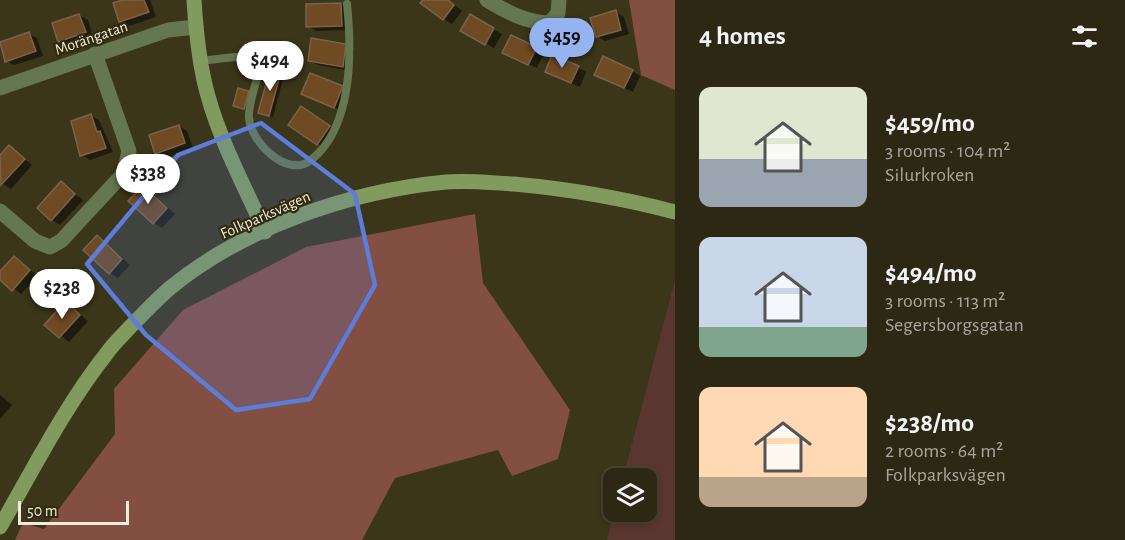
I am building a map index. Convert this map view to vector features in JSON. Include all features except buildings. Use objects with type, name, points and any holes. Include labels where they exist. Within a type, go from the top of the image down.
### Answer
[{"type":"main road","points":[[194,0],[200,61],[207,95],[219,129],[266,232]]},
{"type":"main road","name":"Folkparksvägen","points":[[0,527],[58,426],[107,352],[170,288],[224,252],[266,232],[312,211],[359,196],[448,182],[552,188],[627,200],[675,212]]},
{"type":"street","points":[[488,0],[523,19],[540,23],[550,23],[558,13],[559,0]]},
{"type":"street","name":"Morängatan","points":[[0,88],[168,30],[196,27]]},
{"type":"street","points":[[0,211],[35,241],[50,247],[61,241],[124,173],[129,151],[95,54]]},
{"type":"lane","points":[[262,60],[249,115],[251,130],[262,146],[286,165],[294,166],[309,162],[321,151],[332,134],[341,110],[350,62],[347,4]]},
{"type":"lane","points":[[200,61],[235,57],[289,66]]},
{"type":"highlighted area","points":[[261,123],[355,194],[375,285],[310,399],[236,410],[146,335],[87,264],[178,155]]},
{"type":"shaded area","points":[[629,0],[675,0],[675,90],[641,75]]},
{"type":"shaded area","points":[[475,214],[483,283],[570,410],[558,459],[512,476],[498,450],[395,478],[362,540],[15,540],[23,523],[44,529],[115,434],[114,389],[183,310],[306,247]]},
{"type":"shaded area","points":[[675,280],[675,540],[607,540],[612,522],[657,522],[657,468],[626,468]]}]
